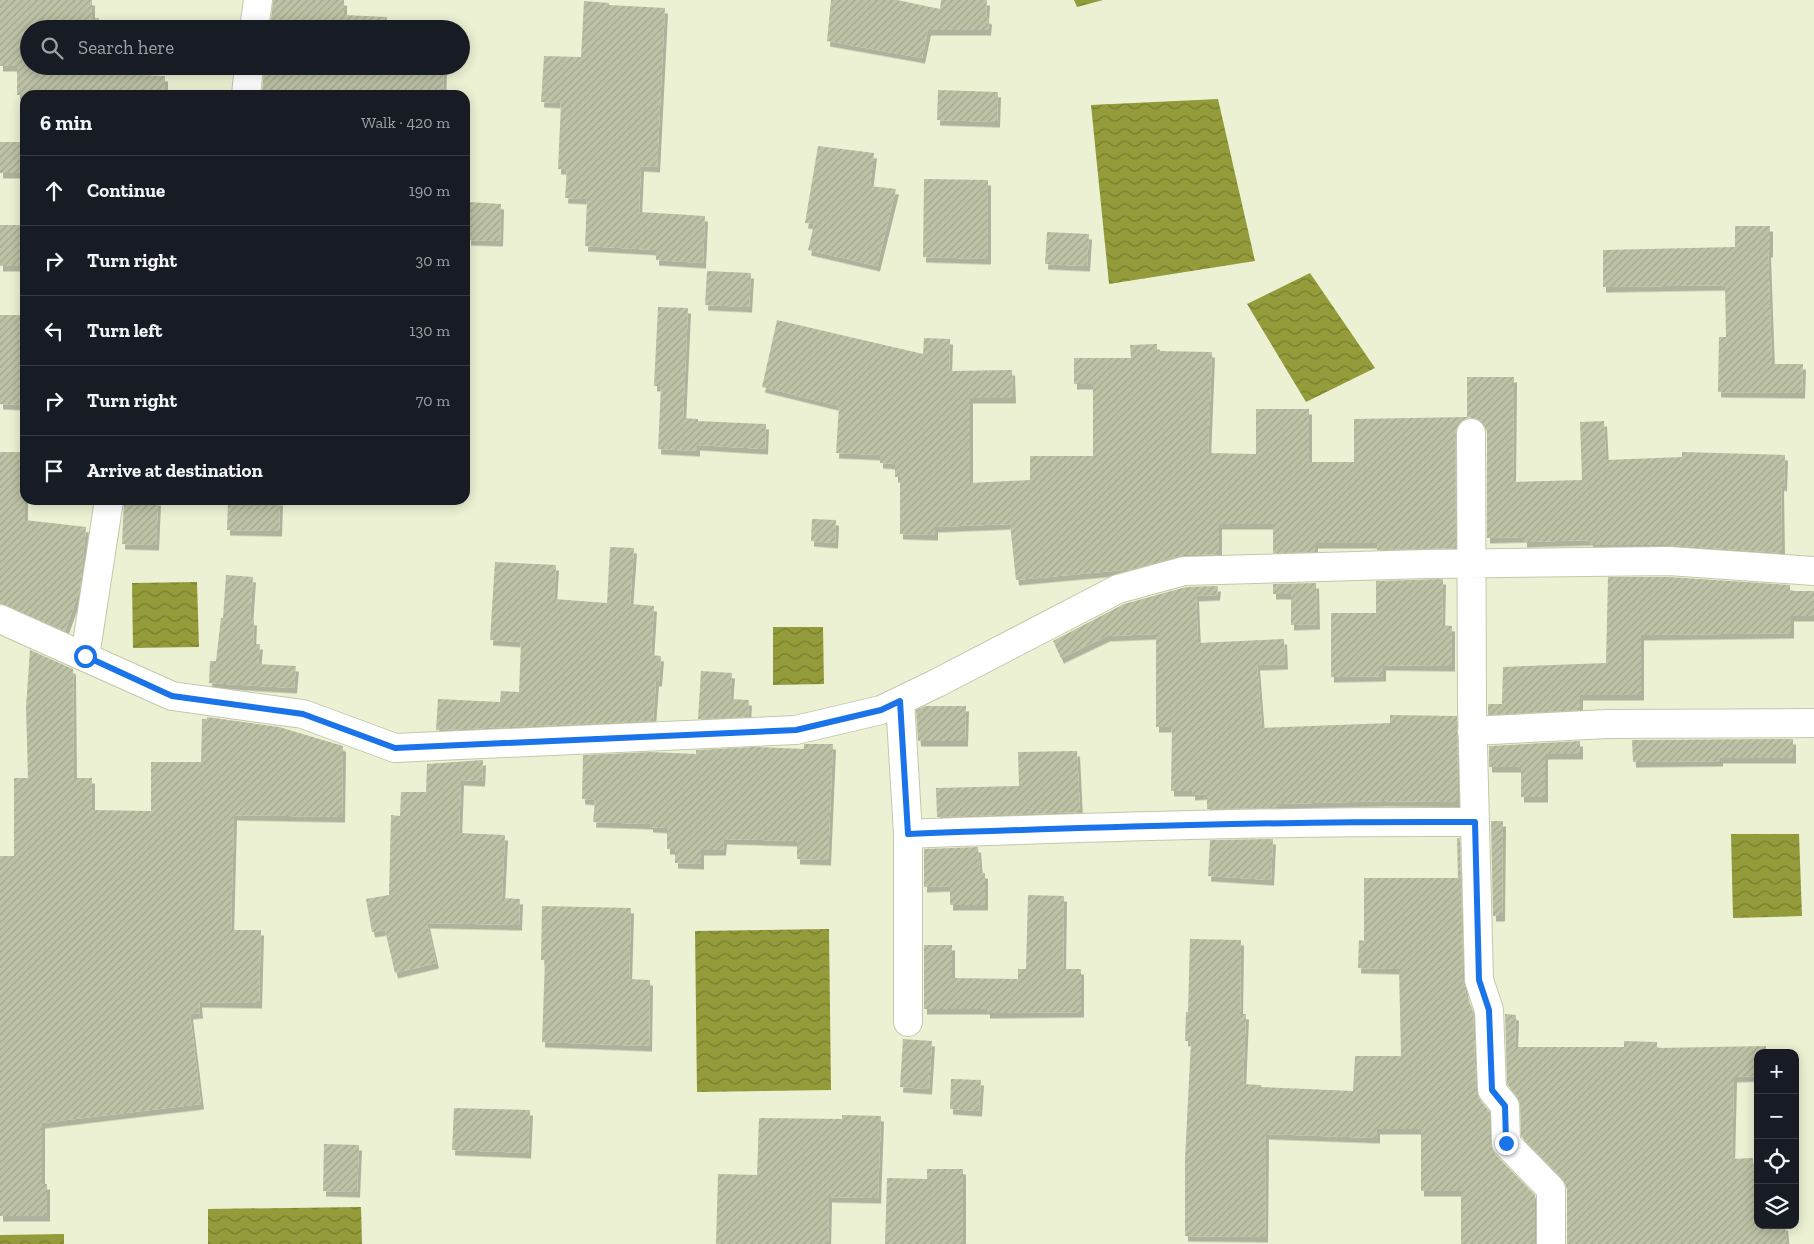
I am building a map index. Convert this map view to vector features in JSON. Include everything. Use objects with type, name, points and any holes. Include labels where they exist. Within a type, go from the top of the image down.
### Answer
[{"type":"street","points":[[255,20],[258,0]]},
{"type":"street","points":[[247,90],[248,75]]},
{"type":"street","points":[[1471,433],[1472,731],[1479,980],[1489,1010],[1492,1090],[1505,1106],[1506,1143],[1551,1189],[1551,1244]]},
{"type":"street","points":[[85,656],[108,505]]},
{"type":"street","points":[[0,619],[172,696],[303,714],[395,748],[796,730],[881,710],[1118,589],[1184,571],[1472,563],[1669,561],[1814,571]]},
{"type":"street","points":[[900,701],[908,834],[908,1022]]},
{"type":"street","points":[[1472,731],[1607,724],[1814,723]]},
{"type":"street","points":[[908,834],[1216,824],[1475,822]]},
{"type":"water","points":[[1074,0],[1103,0],[1077,7]]},
{"type":"water","points":[[1218,99],[1255,261],[1109,284],[1091,105]]},
{"type":"water","points":[[1310,273],[1375,368],[1306,402],[1247,304]]},
{"type":"water","points":[[197,582],[199,647],[133,648],[132,583]]},
{"type":"water","points":[[773,627],[823,627],[824,684],[773,685]]},
{"type":"water","points":[[1731,834],[1799,834],[1802,916],[1733,918]]},
{"type":"water","points":[[829,929],[831,1090],[697,1092],[695,931]]},
{"type":"water","points":[[361,1207],[362,1244],[208,1244],[208,1209]]},
{"type":"water","points":[[64,1234],[64,1244],[0,1244],[0,1235]]},
{"type":"building","points":[[0,0],[92,0],[92,18],[99,18],[99,20],[20,20],[20,75],[165,76],[165,90],[20,90],[20,95],[17,95],[17,66],[0,66]]},
{"type":"building","points":[[273,0],[344,0],[344,15],[387,17],[387,20],[271,20]]},
{"type":"building","points":[[831,0],[897,0],[940,9],[941,0],[987,0],[986,18],[989,19],[988,30],[928,30],[922,58],[827,41]]},
{"type":"building","points":[[584,1],[609,3],[609,5],[665,8],[657,167],[641,166],[639,212],[705,216],[703,263],[656,260],[656,250],[585,246],[587,199],[565,198],[567,169],[558,169],[561,103],[541,102],[544,56],[581,57]]},
{"type":"building","points":[[263,75],[444,75],[443,90],[262,90]]},
{"type":"building","points":[[938,90],[998,92],[997,122],[937,120]]},
{"type":"building","points":[[0,142],[20,142],[20,173],[0,173]]},
{"type":"building","points":[[818,146],[874,153],[870,186],[896,189],[877,266],[808,250],[814,224],[805,223]]},
{"type":"building","points":[[924,179],[988,180],[988,259],[923,257]]},
{"type":"building","points":[[470,202],[501,204],[500,241],[470,240]]},
{"type":"building","points":[[0,225],[20,225],[20,266],[0,266]]},
{"type":"building","points":[[1735,226],[1770,226],[1770,252],[1768,252],[1772,364],[1803,364],[1802,393],[1718,392],[1719,337],[1726,337],[1725,285],[1603,287],[1603,250],[1735,247]]},
{"type":"building","points":[[1047,232],[1089,234],[1087,266],[1045,264]]},
{"type":"building","points":[[707,271],[751,273],[749,307],[705,305]]},
{"type":"building","points":[[658,307],[688,308],[683,418],[698,419],[698,421],[766,424],[765,449],[697,445],[697,451],[658,449],[661,386],[654,386]]},
{"type":"building","points":[[0,315],[20,315],[20,405],[0,404]]},
{"type":"building","points":[[777,320],[923,354],[924,338],[950,339],[949,371],[1012,370],[1013,398],[970,398],[970,483],[1030,480],[1030,456],[1093,456],[1093,384],[1074,384],[1074,358],[1131,358],[1130,345],[1157,344],[1157,351],[1212,352],[1208,453],[1256,454],[1256,409],[1309,409],[1309,462],[1354,462],[1354,419],[1467,417],[1467,377],[1514,377],[1513,482],[1582,480],[1580,422],[1604,421],[1606,460],[1682,457],[1682,452],[1785,455],[1784,486],[1781,485],[1782,553],[1670,545],[1590,545],[1590,540],[1524,542],[1524,537],[1487,538],[1487,432],[1479,420],[1470,417],[1458,425],[1455,433],[1456,548],[1377,550],[1377,543],[1315,543],[1315,552],[1273,553],[1273,524],[1219,524],[1219,554],[1183,555],[1134,569],[1016,580],[1010,524],[935,527],[935,535],[900,534],[900,477],[895,477],[895,464],[880,463],[880,455],[836,453],[839,406],[762,387]]},
{"type":"building","points":[[0,452],[20,452],[20,505],[25,505],[25,520],[86,527],[80,589],[65,631],[0,604]]},
{"type":"building","points":[[124,505],[158,505],[156,545],[122,544]]},
{"type":"building","points":[[228,505],[280,505],[279,531],[227,530]]},
{"type":"building","points":[[812,519],[836,520],[835,543],[811,541]]},
{"type":"building","points":[[610,547],[634,548],[630,604],[654,606],[651,655],[661,656],[659,681],[656,681],[653,721],[436,730],[438,699],[500,702],[501,691],[519,692],[521,642],[490,640],[495,562],[556,565],[554,599],[607,603]]},
{"type":"building","points":[[226,575],[253,577],[250,620],[254,620],[253,644],[260,644],[258,664],[296,666],[294,688],[209,683],[210,661],[216,661],[221,618],[223,618]]},
{"type":"building","points":[[1608,577],[1669,577],[1790,585],[1790,591],[1814,591],[1814,616],[1791,616],[1791,633],[1641,635],[1641,695],[1580,695],[1580,710],[1488,715],[1488,704],[1502,704],[1503,667],[1606,663]]},
{"type":"building","points":[[1443,579],[1442,625],[1452,626],[1452,666],[1383,665],[1383,676],[1331,677],[1331,613],[1376,613],[1376,581]]},
{"type":"building","points":[[1316,583],[1317,624],[1291,625],[1291,594],[1273,594],[1273,584]]},
{"type":"building","points":[[1218,586],[1217,595],[1196,596],[1198,643],[1284,639],[1285,664],[1257,665],[1262,728],[1390,723],[1390,715],[1457,716],[1458,802],[1384,801],[1278,804],[1278,808],[1207,809],[1207,794],[1192,795],[1192,791],[1171,791],[1172,727],[1156,727],[1156,634],[1107,636],[1061,658],[1053,641],[1124,604],[1186,587]]},
{"type":"building","points":[[30,650],[73,669],[74,778],[92,778],[92,810],[151,811],[151,762],[201,762],[202,719],[207,719],[207,717],[279,727],[343,746],[342,817],[234,815],[231,930],[261,930],[259,1003],[199,1002],[200,1013],[190,1014],[201,1104],[42,1123],[42,1184],[47,1184],[47,1216],[0,1216],[0,856],[14,856],[14,778],[28,778],[26,707]]},
{"type":"building","points":[[701,671],[732,673],[730,699],[749,700],[748,717],[698,719]]},
{"type":"building","points":[[925,706],[966,706],[965,741],[918,741],[916,710]]},
{"type":"building","points":[[1793,739],[1793,758],[1720,758],[1720,761],[1633,762],[1632,740]]},
{"type":"building","points":[[1580,741],[1580,754],[1545,754],[1545,797],[1521,797],[1521,767],[1489,767],[1489,746]]},
{"type":"building","points":[[804,744],[833,744],[828,860],[797,859],[797,841],[724,839],[723,850],[701,850],[701,864],[675,863],[675,849],[667,849],[667,828],[650,827],[650,824],[593,822],[595,800],[582,799],[583,755],[651,752],[696,754],[696,750],[755,747],[804,749]]},
{"type":"building","points":[[1077,751],[1080,812],[937,817],[936,788],[1019,786],[1018,752]]},
{"type":"building","points":[[483,760],[482,781],[461,780],[459,833],[505,835],[502,898],[520,899],[519,925],[427,923],[436,963],[395,973],[385,930],[372,932],[366,899],[389,895],[391,815],[400,816],[401,792],[426,792],[427,764]]},
{"type":"building","points":[[1491,821],[1503,821],[1502,916],[1493,916]]},
{"type":"building","points":[[1457,838],[1460,838],[1463,980],[1473,1013],[1476,1091],[1480,1100],[1490,1112],[1490,1143],[1494,1153],[1535,1195],[1535,1244],[1461,1244],[1461,1191],[1421,1191],[1421,1129],[1377,1129],[1377,1138],[1266,1134],[1265,1237],[1185,1236],[1185,1159],[1191,1041],[1185,1041],[1186,1012],[1188,1012],[1190,939],[1241,940],[1240,1014],[1246,1014],[1243,1084],[1261,1085],[1261,1087],[1353,1091],[1355,1056],[1401,1056],[1399,969],[1358,968],[1359,940],[1364,941],[1364,878],[1458,878]]},
{"type":"building","points":[[1273,839],[1271,880],[1208,876],[1210,840]]},
{"type":"building","points":[[978,847],[980,873],[985,873],[985,905],[950,905],[950,886],[924,887],[924,849]]},
{"type":"building","points":[[1028,895],[1064,896],[1063,969],[1081,969],[1081,1012],[987,1013],[987,1009],[924,1009],[924,945],[952,945],[952,978],[1018,979],[1018,969],[1026,969]]},
{"type":"building","points":[[542,906],[631,908],[629,979],[650,980],[649,1046],[542,1042],[545,960],[541,960]]},
{"type":"building","points":[[1505,1014],[1516,1015],[1515,1047],[1624,1047],[1624,1041],[1657,1042],[1657,1048],[1766,1046],[1766,1049],[1754,1049],[1754,1076],[1734,1077],[1732,1159],[1753,1158],[1754,1229],[1785,1229],[1787,1244],[1567,1244],[1567,1189],[1563,1179],[1521,1136],[1520,1105],[1517,1096],[1507,1084]]},
{"type":"building","points":[[903,1039],[932,1041],[929,1089],[900,1087]]},
{"type":"building","points":[[951,1079],[981,1080],[979,1111],[950,1109]]},
{"type":"building","points":[[454,1108],[530,1110],[528,1153],[452,1150]]},
{"type":"building","points":[[842,1115],[881,1116],[878,1198],[829,1197],[828,1244],[716,1244],[718,1174],[757,1175],[759,1118],[842,1119]]},
{"type":"building","points":[[324,1144],[359,1145],[357,1192],[323,1191]]},
{"type":"building","points":[[927,1169],[963,1169],[963,1244],[885,1244],[887,1178],[927,1179]]},
{"type":"route","points":[[85,656],[172,696],[303,714],[395,748],[796,730],[881,710],[900,701],[908,834],[1186,824],[1332,821],[1475,822],[1479,980],[1489,1010],[1492,1090],[1505,1106],[1506,1143]]}]
